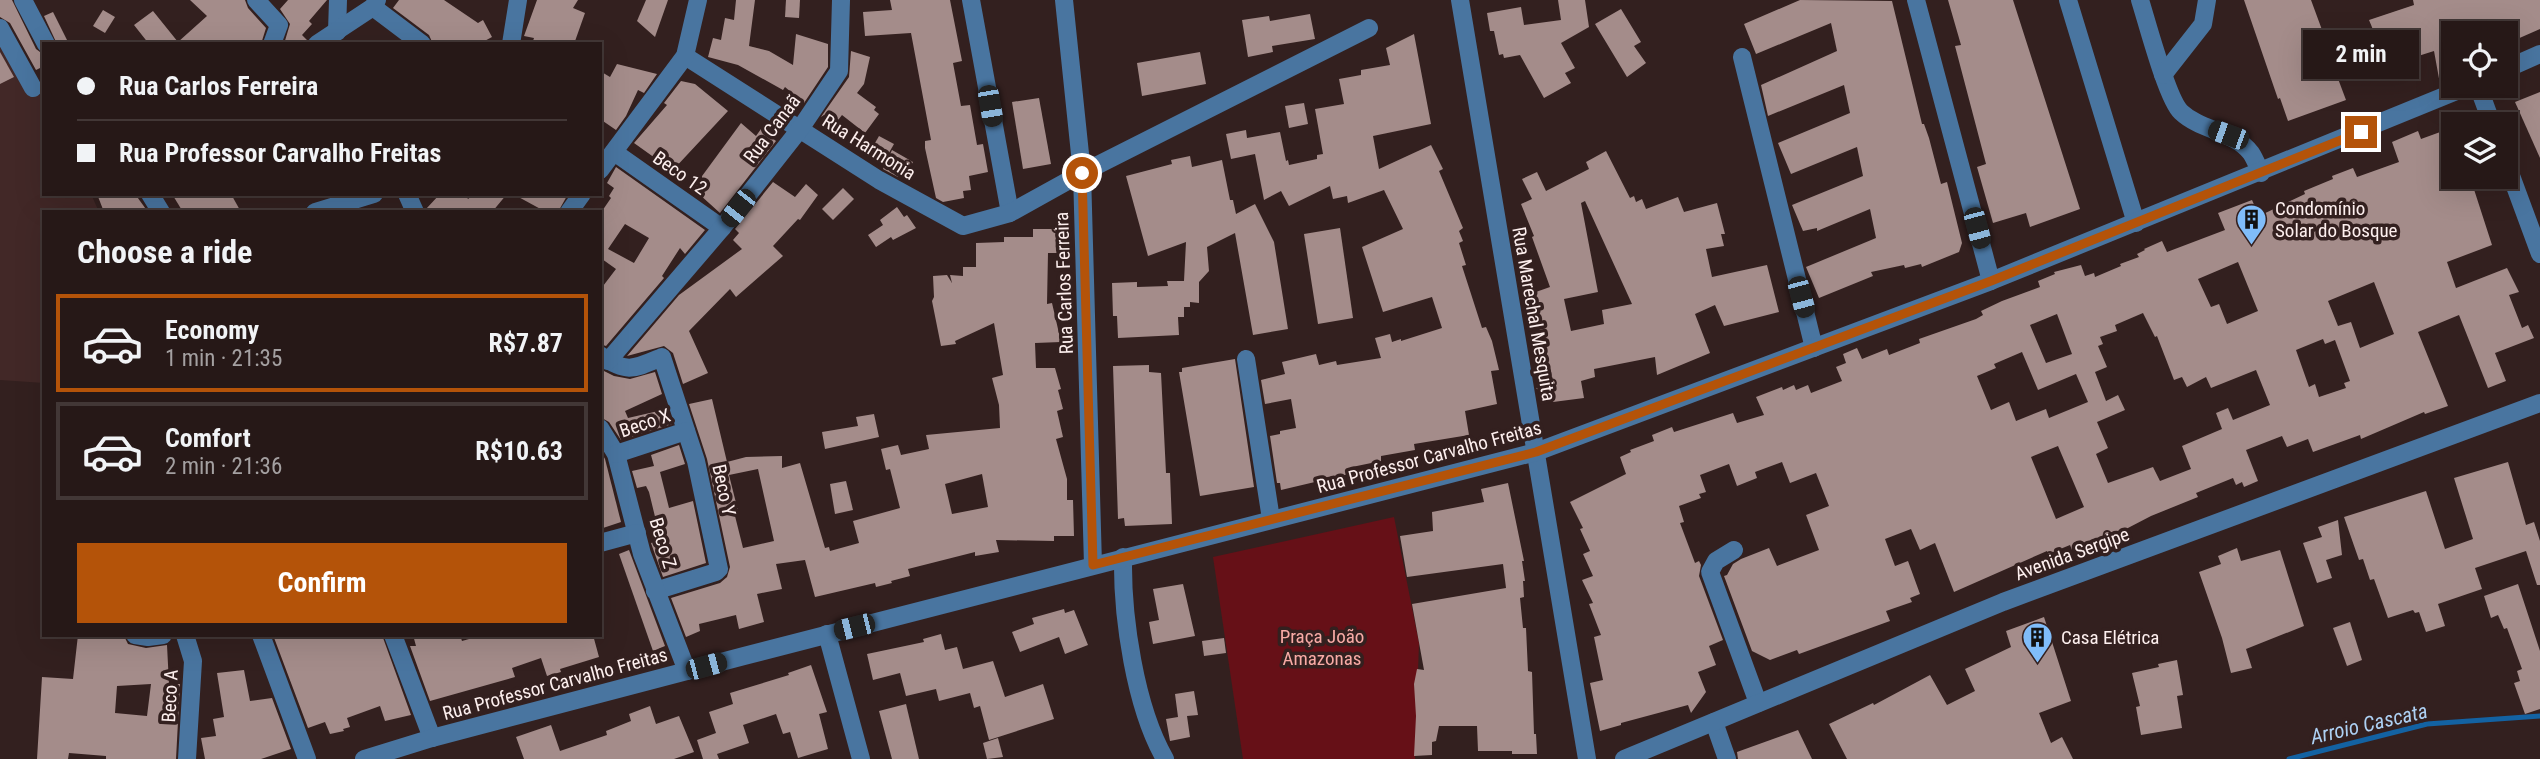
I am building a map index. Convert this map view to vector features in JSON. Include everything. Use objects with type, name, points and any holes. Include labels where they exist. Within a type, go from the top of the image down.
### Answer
[{"type":"street","points":[[23,0],[45,42]]},
{"type":"street","points":[[256,0],[279,25],[273,42]]},
{"type":"street","points":[[337,32],[338,0]]},
{"type":"street","points":[[511,42],[518,0]]},
{"type":"street","points":[[602,167],[685,56],[698,0]]},
{"type":"street","name":"Rua Canaã","points":[[604,358],[722,228],[800,129],[839,71],[841,0]]},
{"type":"street","points":[[971,0],[1010,213],[1082,173],[1369,28]]},
{"type":"street","name":"Rua Carlos Ferreira","points":[[1064,0],[1082,173],[1093,565]]},
{"type":"street","name":"Rua Marechal Mesquita","points":[[1460,0],[1587,759]]},
{"type":"street","points":[[1916,0],[1991,281]]},
{"type":"street","points":[[2068,0],[2136,223]]},
{"type":"street","points":[[2140,0],[2163,75],[2179,111],[2203,126],[2228,135],[2250,152],[2261,173]]},
{"type":"street","points":[[2163,75],[2203,24],[2207,0]]},
{"type":"street","points":[[320,42],[375,3],[420,42]]},
{"type":"street","points":[[0,28],[33,89]]},
{"type":"street","points":[[2518,64],[2540,54]]},
{"type":"street","name":"Rua Harmonia","points":[[685,56],[879,180],[963,226],[1010,213]]},
{"type":"street","points":[[1742,57],[1814,348]]},
{"type":"street","name":"Rua Professor Carvalho Freitas","points":[[364,759],[432,738],[827,634],[1536,452],[1991,281],[2441,98]]},
{"type":"street","name":"Beco 12","points":[[614,152],[722,228]]},
{"type":"street","points":[[2516,189],[2540,254]]},
{"type":"street","points":[[322,210],[367,196]]},
{"type":"street","name":"Beco Y","points":[[604,358],[622,367],[634,369],[662,357],[696,461],[719,569],[655,591]]},
{"type":"street","points":[[1246,359],[1271,519]]},
{"type":"street","name":"Avenida Sergipe","points":[[1624,759],[2003,602],[2540,403]]},
{"type":"street","name":"Beco Z","points":[[602,431],[617,454],[655,591],[687,671]]},
{"type":"street","name":"Beco X","points":[[617,454],[686,431]]},
{"type":"street","points":[[602,542],[637,533]]},
{"type":"street","points":[[1734,550],[1716,561],[1710,572],[1758,704]]},
{"type":"street","points":[[1123,557],[1127,625],[1140,692],[1152,737],[1165,759]]},
{"type":"street","points":[[827,634],[861,759]]},
{"type":"street","name":"Beco A","points":[[186,637],[193,661],[187,759]]},
{"type":"street","points":[[262,637],[307,759]]},
{"type":"street","points":[[394,637],[432,738]]},
{"type":"street","points":[[1714,722],[1727,759]]},
{"type":"shaded area","points":[[0,34],[42,99],[42,196],[92,196],[98,210],[42,210],[42,383],[0,380]]},
{"type":"green space","name":"Praça João Amazonas","points":[[1394,517],[1419,643],[1415,759],[1243,759],[1213,557]]},
{"type":"building","points":[[0,0],[12,0],[36,49],[42,54],[42,67],[36,70],[10,23],[0,17]]},
{"type":"building","points":[[190,0],[245,0],[248,8],[266,28],[262,42],[178,42],[207,16]]},
{"type":"building","points":[[288,0],[327,0],[309,21],[312,24],[302,35],[306,42],[285,42],[290,24],[280,9]]},
{"type":"building","points":[[399,0],[444,0],[478,23],[483,20],[492,37],[483,42],[432,42],[429,35],[393,8]]},
{"type":"building","points":[[537,0],[578,0],[573,8],[585,13],[575,42],[533,42],[534,38],[524,36]]},
{"type":"building","points":[[646,0],[668,0],[655,37],[637,21]]},
{"type":"building","points":[[736,0],[755,0],[749,46],[769,51],[793,65],[796,34],[828,44],[828,67],[804,103],[785,87],[783,90],[738,65],[708,57],[713,38],[721,40],[725,18],[734,20]]},
{"type":"building","points":[[786,0],[800,0],[799,18],[785,17]]},
{"type":"building","points":[[890,0],[950,0],[962,61],[953,63],[961,106],[970,105],[977,145],[983,144],[988,172],[969,176],[971,190],[963,191],[964,198],[943,202],[936,198],[925,148],[925,141],[931,140],[911,33],[865,36],[863,12],[892,10]]},
{"type":"building","points":[[1558,0],[1585,0],[1589,27],[1561,43],[1575,68],[1565,73],[1571,83],[1544,98],[1520,55],[1504,58],[1503,54],[1499,55],[1487,13],[1521,7],[1524,25],[1561,20]]},
{"type":"building","points":[[1800,0],[1892,1],[1922,124],[1929,138],[1941,184],[1947,182],[1962,243],[1959,252],[1922,267],[1921,264],[1905,268],[1904,265],[1871,272],[1873,276],[1819,298],[1806,267],[1876,238],[1870,209],[1817,231],[1817,228],[1803,231],[1792,205],[1863,176],[1857,147],[1791,174],[1778,143],[1850,113],[1844,85],[1768,116],[1761,85],[1837,51],[1831,23],[1756,54],[1744,24]]},
{"type":"building","points":[[1948,0],[2013,0],[2080,209],[2030,227],[2026,213],[1993,223],[1977,167],[1986,164],[1955,46],[1961,45]]},
{"type":"building","points":[[2244,0],[2311,0],[2346,100],[2288,121]]},
{"type":"building","points":[[2413,0],[2540,0],[2540,29],[2518,39],[2518,21],[2441,21],[2441,84],[2434,51],[2393,64],[2396,71],[2381,77],[2367,34],[2374,32],[2369,20],[2414,5]]},
{"type":"building","points":[[1621,9],[1641,42],[1634,46],[1646,63],[1627,77],[1595,24]]},
{"type":"building","points":[[103,10],[115,17],[105,33],[93,26]]},
{"type":"building","points":[[153,11],[178,42],[147,42],[134,25]]},
{"type":"building","points":[[53,12],[68,42],[56,42],[44,16]]},
{"type":"building","points":[[1310,14],[1315,39],[1272,46],[1273,52],[1248,57],[1242,20],[1269,16],[1270,21]]},
{"type":"building","points":[[1414,34],[1431,124],[1373,136],[1379,169],[1431,145],[1443,169],[1439,171],[1463,228],[1459,231],[1463,241],[1459,243],[1466,265],[1462,266],[1482,328],[1486,327],[1492,341],[1499,370],[1491,371],[1497,404],[1465,411],[1469,435],[1414,444],[1415,450],[1381,456],[1381,461],[1352,467],[1353,473],[1281,490],[1280,483],[1277,483],[1270,436],[1296,428],[1291,399],[1265,404],[1261,380],[1285,374],[1282,362],[1316,354],[1319,365],[1381,358],[1375,338],[1390,334],[1392,342],[1401,341],[1442,328],[1432,297],[1383,312],[1362,247],[1403,229],[1384,190],[1348,203],[1347,196],[1333,199],[1330,186],[1289,206],[1281,191],[1264,200],[1255,154],[1231,159],[1226,134],[1246,130],[1247,138],[1280,132],[1289,165],[1317,159],[1317,155],[1323,154],[1315,109],[1344,104],[1339,79],[1361,75],[1361,70],[1390,65],[1386,48]]},
{"type":"building","points":[[851,51],[870,57],[864,84],[857,93],[876,107],[874,110],[879,114],[865,133],[842,115],[835,124],[824,115],[821,117],[849,77]]},
{"type":"building","points":[[0,52],[14,77],[0,84]]},
{"type":"building","points":[[1200,52],[1206,84],[1142,96],[1137,63]]},
{"type":"building","points":[[617,64],[657,74],[644,93],[638,90],[616,130],[602,120],[602,72],[610,77]]},
{"type":"building","points":[[681,81],[695,84],[728,111],[673,170],[657,154],[655,158],[634,143],[667,105],[664,103]]},
{"type":"building","points":[[2540,92],[2540,158],[2515,102]]},
{"type":"building","points":[[1039,98],[1051,164],[1023,169],[1012,102]]},
{"type":"building","points":[[1304,103],[1308,124],[1289,128],[1285,106]]},
{"type":"building","points":[[741,123],[756,136],[761,129],[776,141],[720,213],[699,194],[701,191],[694,187]]},
{"type":"building","points":[[2418,131],[2421,139],[2441,132],[2441,189],[2474,189],[2492,245],[2447,262],[2456,288],[2507,268],[2519,292],[2509,295],[2522,328],[2528,325],[2534,338],[2495,353],[2506,381],[2488,388],[2459,315],[2418,332],[2448,406],[2425,414],[2424,412],[2361,439],[2360,435],[2313,452],[2308,439],[2287,447],[2282,436],[2246,450],[2258,481],[2244,487],[2242,482],[2236,485],[2233,478],[2196,493],[2198,497],[2126,529],[2072,550],[2070,545],[2048,554],[2047,551],[1954,592],[1935,543],[1920,550],[1911,529],[1885,539],[1895,566],[1908,561],[1920,594],[1910,598],[1912,602],[1886,611],[1890,621],[1799,654],[1797,650],[1770,660],[1752,651],[1724,576],[1733,564],[1741,559],[1769,548],[1777,566],[1819,550],[1806,515],[1829,506],[1816,473],[1790,483],[1782,462],[1755,472],[1757,478],[1737,486],[1729,464],[1700,475],[1706,492],[1699,494],[1701,498],[1679,506],[1684,522],[1680,523],[1695,563],[1699,561],[1701,565],[1699,576],[1723,640],[1709,646],[1716,665],[1698,672],[1706,692],[1691,713],[1688,705],[1600,731],[1590,683],[1603,680],[1594,637],[1601,635],[1589,604],[1593,603],[1582,580],[1593,576],[1583,554],[1590,551],[1580,529],[1583,528],[1570,502],[1626,474],[1620,457],[1654,441],[1652,435],[1672,427],[1674,432],[1733,413],[1737,423],[1764,415],[1756,397],[1794,385],[1796,390],[1808,385],[1811,393],[1842,381],[1836,367],[1846,363],[1843,354],[1857,348],[1862,359],[1887,349],[1889,355],[1920,343],[1919,339],[1976,319],[1983,315],[1981,311],[2040,287],[2038,281],[2055,274],[2054,272],[2081,265],[2085,276],[2094,273],[2095,277],[2139,257],[2137,254],[2144,249],[2162,241],[2167,252],[2225,230],[2218,213],[2252,200],[2259,216],[2305,194],[2304,191],[2333,179],[2332,176],[2353,168],[2357,177],[2399,162],[2392,142]],"holes":[[[2238,262],[2258,311],[2227,324],[2219,304],[2211,307],[2198,279]],[[2374,282],[2394,334],[2360,348],[2351,322],[2338,326],[2328,301]],[[2143,313],[2155,337],[2157,336],[2174,380],[2182,377],[2187,387],[2206,377],[2211,388],[2256,370],[2270,405],[2233,420],[2228,408],[2216,413],[2222,429],[2182,446],[2191,469],[2160,481],[2153,467],[2108,483],[2096,454],[2108,448],[2097,422],[2125,410],[2118,395],[2106,401],[2095,372],[2107,367],[2098,346],[2103,344],[2100,337],[2117,331],[2115,325]],[[2057,314],[2072,354],[2046,363],[2030,325]],[[2323,339],[2325,344],[2335,340],[2350,381],[2344,383],[2346,388],[2319,397],[2315,384],[2309,387],[2296,350]],[[2022,352],[2038,390],[2076,374],[2088,402],[2049,418],[2046,409],[2016,421],[2009,402],[1991,410],[1977,376],[1996,368],[1994,364]],[[2058,446],[2084,507],[2056,519],[2031,457]]]},
{"type":"building","points":[[879,136],[894,144],[886,158],[871,150]]},
{"type":"building","points":[[892,150],[913,162],[905,175],[901,172],[898,177],[883,169]]},
{"type":"building","points":[[1606,151],[1630,198],[1634,196],[1636,202],[1642,199],[1646,209],[1678,197],[1684,212],[1717,203],[1725,234],[1721,234],[1724,246],[1706,249],[1712,277],[1767,265],[1779,312],[1724,326],[1715,305],[1695,314],[1710,353],[1657,375],[1655,357],[1594,369],[1595,377],[1581,381],[1584,398],[1553,402],[1536,388],[1550,386],[1533,293],[1550,287],[1521,204],[1532,199],[1522,179],[1537,172],[1546,191],[1589,169],[1586,162]],"holes":[[[1585,201],[1632,304],[1602,310],[1604,324],[1571,331],[1564,299],[1598,292],[1581,203]]]},
{"type":"building","points":[[1190,156],[1192,167],[1222,160],[1230,200],[1233,200],[1236,214],[1255,204],[1274,242],[1288,329],[1253,335],[1235,233],[1207,247],[1209,271],[1199,282],[1199,303],[1190,302],[1190,307],[1184,307],[1184,317],[1178,317],[1179,335],[1118,338],[1117,316],[1113,316],[1112,283],[1137,282],[1137,287],[1168,286],[1167,281],[1184,281],[1186,242],[1148,256],[1126,176],[1172,164],[1171,160]]},
{"type":"building","points":[[616,167],[705,230],[685,254],[680,248],[662,276],[664,278],[606,346],[602,345],[602,287],[616,269],[602,259],[602,211],[614,188],[607,183]],"holes":[[[625,224],[649,238],[634,263],[608,249]]]},
{"type":"building","points":[[773,182],[795,197],[806,184],[818,195],[800,220],[798,219],[773,246],[783,256],[736,297],[730,289],[689,331],[708,373],[683,384],[673,353],[664,346],[627,356],[679,295],[742,249],[733,240],[739,233],[735,229]]},
{"type":"building","points":[[843,188],[854,199],[833,220],[822,209]]},
{"type":"building","points":[[98,196],[136,196],[147,210],[103,210]]},
{"type":"building","points":[[173,196],[232,196],[240,210],[182,210]]},
{"type":"building","points":[[438,196],[466,196],[468,199],[472,196],[505,196],[494,210],[426,209]]},
{"type":"building","points":[[517,196],[567,196],[559,210],[542,210]]},
{"type":"building","points":[[897,207],[916,228],[893,240],[891,237],[876,247],[868,235],[883,225],[880,220]]},
{"type":"building","points":[[1340,228],[1353,318],[1318,324],[1304,234]]},
{"type":"building","points":[[1033,229],[1059,229],[1060,253],[1048,253],[1047,304],[1052,303],[1061,342],[1035,343],[1036,368],[1055,368],[1061,389],[1058,390],[1063,409],[1057,411],[1063,437],[1056,439],[1067,479],[1067,500],[1073,500],[1074,536],[1054,536],[1054,541],[996,540],[999,552],[975,556],[975,552],[908,569],[910,576],[891,581],[892,583],[876,587],[875,583],[815,597],[805,560],[776,564],[782,589],[757,594],[764,622],[739,629],[736,615],[699,624],[700,631],[686,637],[671,598],[720,583],[727,577],[730,567],[707,459],[689,404],[712,399],[727,462],[746,457],[782,456],[782,468],[800,463],[825,548],[829,547],[830,551],[859,543],[853,521],[900,508],[890,469],[886,470],[881,449],[898,445],[901,455],[929,449],[926,435],[1000,428],[999,405],[992,378],[1003,375],[994,323],[955,341],[956,344],[941,346],[932,301],[933,276],[947,275],[952,283],[950,275],[963,276],[963,267],[976,267],[976,243],[1004,242],[1004,237],[1033,237]],"holes":[[[758,469],[774,541],[743,548],[729,475]],[[982,474],[988,507],[952,514],[945,484]]]},
{"type":"building","points":[[1235,359],[1254,487],[1200,496],[1179,372],[1182,372],[1182,368]]},
{"type":"building","points":[[1149,365],[1149,372],[1161,373],[1166,473],[1170,473],[1172,524],[1125,526],[1124,518],[1118,519],[1113,366]]},
{"type":"building","points":[[602,370],[630,379],[655,372],[662,394],[625,411],[628,418],[667,409],[672,424],[621,440],[609,422],[602,418]]},
{"type":"building","points":[[874,414],[879,437],[825,449],[822,432],[858,426],[856,417]]},
{"type":"building","points":[[679,445],[685,464],[660,472],[669,508],[693,501],[706,563],[663,577],[651,543],[655,542],[653,530],[658,529],[649,492],[646,486],[637,488],[632,471],[654,466],[651,455]]},
{"type":"building","points":[[602,454],[605,459],[621,522],[602,528]]},
{"type":"building","points":[[2508,462],[2526,525],[2534,522],[2540,541],[2540,585],[2537,585],[2526,551],[2475,568],[2482,589],[2438,604],[2445,626],[2426,632],[2419,612],[2415,613],[2413,610],[2388,618],[2374,579],[2370,580],[2363,559],[2359,560],[2344,517],[2426,491],[2445,549],[2473,539],[2454,478]]},
{"type":"building","points":[[846,481],[853,510],[835,514],[830,484]]},
{"type":"building","points":[[1508,483],[1524,561],[1524,597],[1520,598],[1523,628],[1526,628],[1528,671],[1532,672],[1537,754],[1478,751],[1477,726],[1439,726],[1436,741],[1432,742],[1432,755],[1414,756],[1414,684],[1417,669],[1424,670],[1412,604],[1506,588],[1503,564],[1407,577],[1400,536],[1433,531],[1432,512],[1484,502],[1481,489]]},
{"type":"building","points":[[2338,520],[2342,555],[2326,560],[2332,578],[2317,583],[2303,543],[2322,537],[2318,527]]},
{"type":"building","points":[[2237,548],[2241,561],[2280,550],[2304,626],[2246,649],[2252,668],[2231,673],[2199,572],[2221,564],[2218,556]]},
{"type":"building","points":[[629,550],[665,646],[653,651],[619,554]]},
{"type":"building","points":[[1183,584],[1195,636],[1153,644],[1149,622],[1159,620],[1153,589]]},
{"type":"building","points":[[2518,584],[2540,651],[2540,709],[2525,714],[2514,683],[2520,681],[2517,671],[2522,669],[2507,628],[2504,629],[2498,615],[2491,618],[2484,596]]},
{"type":"building","points":[[1064,609],[1065,613],[1074,610],[1088,645],[1065,654],[1059,637],[1020,652],[1012,632],[1034,624],[1032,618]]},
{"type":"building","points":[[2044,617],[2071,701],[2039,713],[2051,743],[2062,737],[2073,759],[1847,759],[1829,724],[1873,703],[1874,705],[1930,675],[1947,705],[1975,691],[1965,669],[2011,647],[2006,631]]},
{"type":"building","points":[[2350,622],[2362,660],[2347,666],[2333,628]]},
{"type":"building","points":[[941,634],[945,650],[957,647],[963,669],[993,661],[1005,697],[1043,684],[1054,719],[989,740],[980,706],[974,708],[970,693],[939,701],[936,689],[906,696],[900,673],[873,680],[867,654],[924,642],[923,639]]},
{"type":"building","points":[[78,637],[124,637],[128,644],[146,648],[167,645],[169,684],[180,684],[176,759],[106,759],[106,756],[69,753],[68,759],[37,759],[42,677],[73,679]],"holes":[[[151,684],[147,716],[115,713],[117,686]]]},
{"type":"building","points":[[274,637],[383,637],[411,715],[385,721],[380,706],[347,718],[350,727],[343,729],[344,731],[330,734],[325,722],[308,728]]},
{"type":"building","points":[[414,637],[461,637],[462,641],[476,637],[594,637],[599,657],[560,669],[561,672],[547,676],[541,658],[512,668],[515,677],[430,701],[410,646],[416,646]]},
{"type":"building","points":[[1224,638],[1226,653],[1204,656],[1202,641]]},
{"type":"building","points":[[2177,660],[2183,695],[2177,696],[2182,728],[2141,735],[2136,707],[2140,706],[2132,673]]},
{"type":"building","points":[[811,665],[827,712],[819,714],[828,749],[798,758],[790,732],[783,734],[776,714],[743,725],[749,743],[717,754],[719,759],[703,759],[697,740],[716,733],[709,712],[733,704],[730,693],[789,675],[788,673]]},
{"type":"building","points":[[244,670],[250,701],[272,698],[291,749],[261,759],[205,759],[201,738],[216,736],[213,719],[224,717],[217,673]]},
{"type":"building","points":[[1194,691],[1198,715],[1187,716],[1190,737],[1170,741],[1166,719],[1178,717],[1175,694]]},
{"type":"building","points":[[906,704],[919,759],[892,759],[879,711]]},
{"type":"building","points":[[650,706],[656,724],[679,716],[694,752],[674,759],[524,759],[516,737],[551,725],[560,751],[607,735],[606,731],[631,721],[629,714]]},
{"type":"building","points":[[1798,730],[1812,759],[1738,759],[1737,752]]},
{"type":"building","points":[[998,738],[1003,757],[987,759],[983,743]]},
{"type":"waterway","name":"Arroio Cascata","points":[[2289,759],[2427,724],[2540,716]]},
{"type":"place","name":"Condomínio Solar do Bosque","points":[[2252,246]]},
{"type":"place","name":"Casa Elétrica","points":[[2038,664]]},
{"type":"route","points":[[1082,173],[1093,565],[1536,452],[1991,281],[2361,132]]}]
